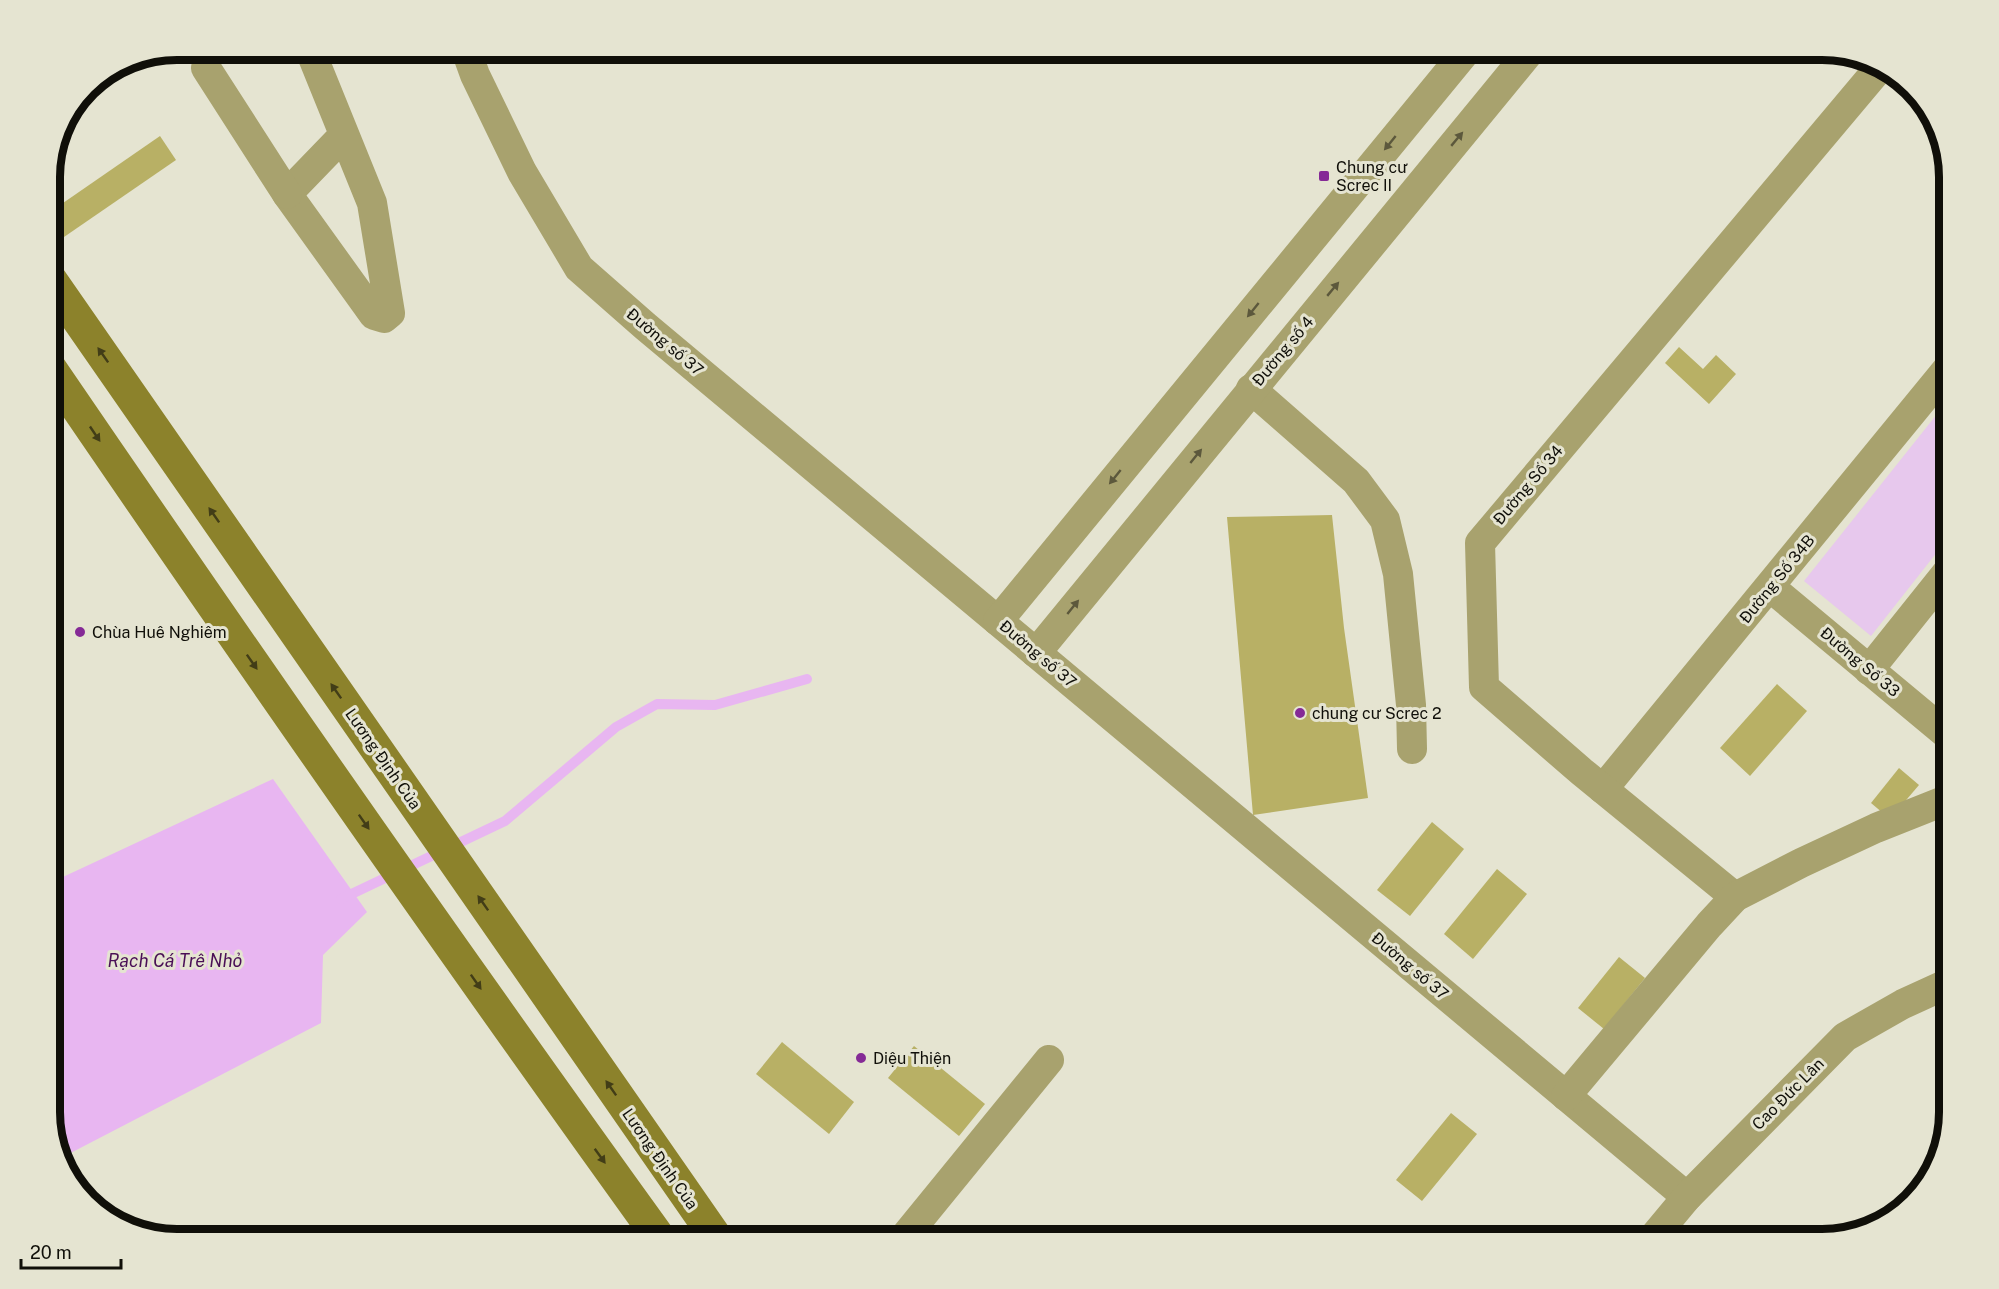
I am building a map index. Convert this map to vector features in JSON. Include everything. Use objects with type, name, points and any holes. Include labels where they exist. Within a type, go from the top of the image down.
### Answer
[{"type":"main road","name":"Lương Định Của","points":[[60,293],[710,1229]]},
{"type":"main road","points":[[60,383],[206,597],[516,1040],[653,1229]]},
{"type":"street","points":[[206,68],[287,194],[374,315],[380,318],[388,316],[390,309],[372,203],[314,60]]},
{"type":"street","name":"Đường số 37","points":[[470,60],[522,172],[579,268],[645,326],[1687,1197]]},
{"type":"street","points":[[998,621],[1459,60]]},
{"type":"street","name":"Đường số 4","points":[[1036,653],[1523,60]]},
{"type":"street","name":"Đường Số 34","points":[[1735,897],[1603,789],[1484,687],[1480,543],[1875,73]]},
{"type":"street","points":[[287,194],[344,135]]},
{"type":"street","name":"Đường Số 34B","points":[[1603,789],[1939,380]]},
{"type":"street","points":[[1251,390],[1356,481],[1385,520],[1398,574],[1411,705],[1412,749]]},
{"type":"street","points":[[1869,670],[1939,584]]},
{"type":"street","name":"Đường Số 33","points":[[1770,587],[1939,727]]},
{"type":"street","points":[[1566,1096],[1735,897],[1876,828],[1939,803]]},
{"type":"street","name":"Cao Đức Lân","points":[[1660,1229],[1687,1197],[1845,1037],[1903,1004],[1939,987]]},
{"type":"street","points":[[911,1229],[1049,1060]]},
{"type":"shaded area","points":[[1939,412],[1939,550],[1871,636],[1804,581]]},
{"type":"water","name":"Rạch Cá Trê Nhỏ","points":[[273,779],[367,912],[323,955],[321,1023],[68,1154],[60,1120],[60,878]]},
{"type":"building","points":[[160,136],[176,160],[64,237],[60,231],[60,205]]},
{"type":"building","points":[[1679,347],[1703,369],[1716,355],[1736,374],[1709,404],[1665,363]]},
{"type":"building","name":"chung cư Screc 2","points":[[1332,515],[1344,628],[1368,798],[1253,815],[1227,517]]},
{"type":"building","points":[[1777,684],[1807,711],[1750,776],[1720,748]]},
{"type":"building","points":[[1899,768],[1919,785],[1890,819],[1871,803]]},
{"type":"building","points":[[1432,822],[1464,849],[1410,916],[1377,890]]},
{"type":"building","points":[[1497,869],[1527,894],[1473,959],[1444,934]]},
{"type":"building","points":[[1619,957],[1645,978],[1604,1029],[1578,1008]]},
{"type":"building","points":[[782,1042],[854,1102],[829,1134],[756,1074]]},
{"type":"building","points":[[914,1046],[985,1104],[959,1136],[888,1078]]},
{"type":"building","points":[[1451,1113],[1477,1134],[1422,1201],[1396,1180]]},
{"type":"waterway","name":"Rạch Cá Trê Nhỏ","points":[[341,899],[505,821],[616,727],[657,704],[715,705],[807,679]]},
{"type":"place","name":"Chung cư Screc II","points":[[1324,176]]},
{"type":"place","name":"Chùa Huê Nghiêm","points":[[80,632]]},
{"type":"place","name":"chung cư Screc 2","points":[[1300,713]]},
{"type":"place","name":"Diệu Thiện","points":[[861,1058]]}]
